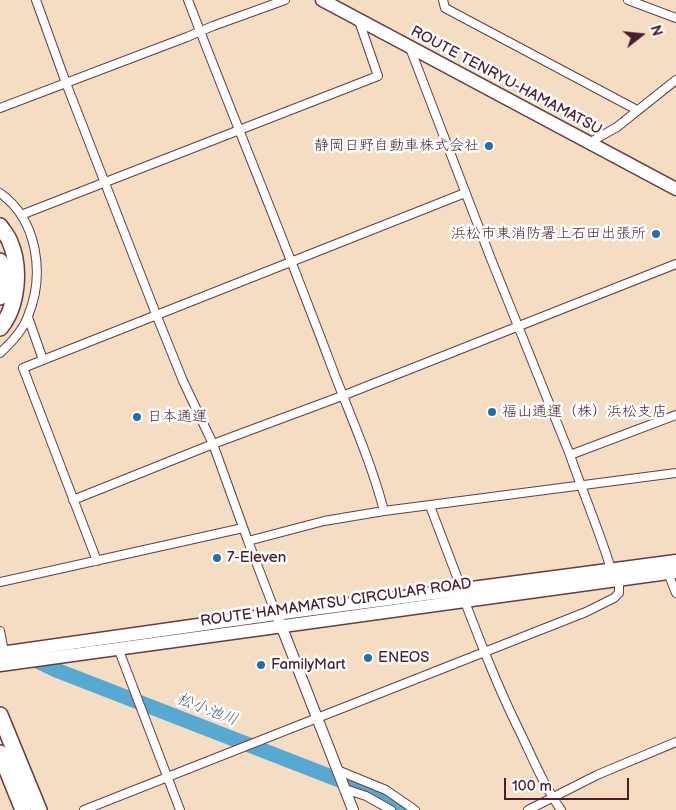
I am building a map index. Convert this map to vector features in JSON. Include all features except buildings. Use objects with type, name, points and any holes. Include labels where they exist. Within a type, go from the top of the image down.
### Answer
[{"type":"highway","points":[[0,226],[10,242],[16,264],[16,287],[11,308],[0,328]]},
{"type":"highway","points":[[0,261],[2,265],[2,288],[0,297]]},
{"type":"highway","points":[[0,715],[39,810]]},
{"type":"highway","points":[[0,754],[22,810]]},
{"type":"highway","points":[[0,764],[22,810]]},
{"type":"main road","name":"ROUTE TENRYU-HAMAMATSU","points":[[322,0],[676,189]]},
{"type":"main road","name":"ROUTE HAMAMATSU CIRCULAR ROAD","points":[[0,665],[118,648],[282,628],[611,569],[676,561]]},
{"type":"main road","name":"ROUTE HAMAMATSU CIRCULAR ROAD","points":[[2,652],[276,614],[619,580],[672,573]]},
{"type":"street","points":[[36,0],[104,182],[183,382],[213,444],[243,528],[353,810]]},
{"type":"street","points":[[188,0],[292,260],[342,396],[377,484],[384,511]]},
{"type":"street","points":[[0,108],[284,0]]},
{"type":"street","points":[[442,0],[445,8],[638,110]]},
{"type":"street","points":[[628,0],[676,18]]},
{"type":"street","points":[[21,215],[378,76],[359,21]]},
{"type":"street","points":[[410,48],[465,193],[598,527],[611,569]]},
{"type":"street","points":[[588,143],[616,127],[676,80]]},
{"type":"street","points":[[0,193],[6,197],[21,215],[32,237],[37,270],[34,298],[28,317],[15,338],[0,353]]},
{"type":"street","points":[[97,561],[22,368],[465,193]]},
{"type":"street","points":[[73,500],[676,264]]},
{"type":"street","points":[[28,317],[43,360]]},
{"type":"street","points":[[570,455],[676,415]]},
{"type":"street","points":[[248,541],[324,521],[384,511],[676,473]]},
{"type":"street","points":[[430,506],[484,652],[511,715],[561,810]]},
{"type":"street","points":[[0,582],[243,528]]},
{"type":"street","points":[[672,573],[676,593]]},
{"type":"street","points":[[84,810],[586,612],[614,598],[619,593],[619,580]]},
{"type":"street","points":[[1,634],[2,652]]},
{"type":"street","points":[[118,648],[180,810]]},
{"type":"street","points":[[528,810],[597,775],[676,742]]},
{"type":"street","points":[[338,772],[386,790],[416,810]]},
{"type":"street","points":[[345,789],[366,796],[391,810]]},
{"type":"waterway","name":"松小池川","points":[[29,657],[56,670],[365,790],[401,810]]},
{"type":"place","name":"静岡日野自動車株式会社","points":[[489,146]]},
{"type":"place","name":"浜松市東消防署上石田出張所","points":[[656,234]]},
{"type":"place","name":"福山通運（株）浜松支店","points":[[492,412]]},
{"type":"place","name":"日本通運","points":[[137,417]]},
{"type":"place","name":"7-Eleven","points":[[217,558]]},
{"type":"place","name":"ENEOS","points":[[368,658]]},
{"type":"place","name":"FamilyMart","points":[[261,665]]}]
